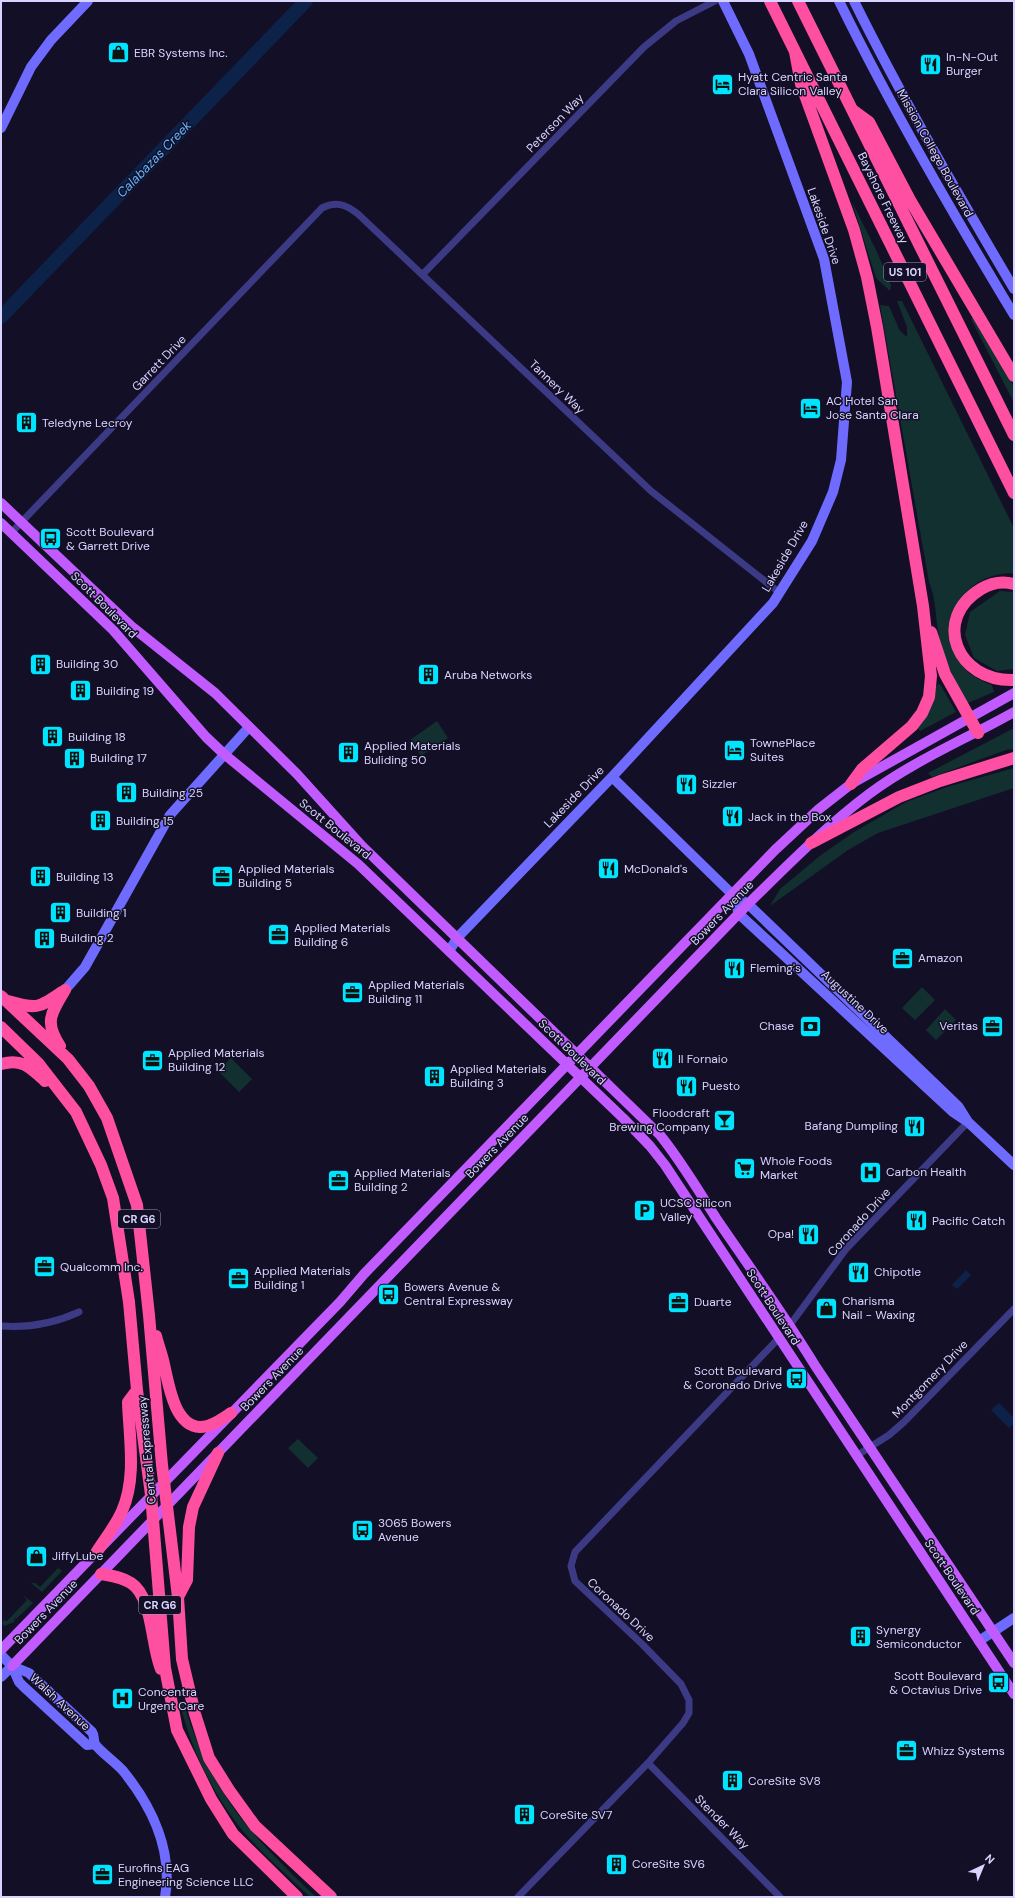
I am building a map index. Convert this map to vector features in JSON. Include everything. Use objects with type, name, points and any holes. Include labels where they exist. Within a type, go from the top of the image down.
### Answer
[{"type":"highway","name":"Bayshore Freeway","points":[[770,1],[1014,493]]},
{"type":"highway","name":"Bayshore Freeway","points":[[798,1],[1014,435]]},
{"type":"highway","points":[[795,52],[801,84],[854,230],[867,277],[878,327],[923,606],[931,676],[929,697],[922,713],[912,726],[862,769],[851,784]]},
{"type":"highway","points":[[853,111],[869,122],[910,200],[1014,376]]},
{"type":"highway","points":[[1014,584],[993,584],[971,596],[960,610],[956,619],[955,633],[958,647],[962,656],[975,671],[994,680],[1014,680]]},
{"type":"highway","points":[[923,606],[945,674],[978,733]]},
{"type":"highway","points":[[811,844],[899,797],[940,781],[1014,758]]},
{"type":"highway","points":[[3,998],[27,1006],[39,1006],[65,990]]},
{"type":"highway","points":[[65,990],[53,1011],[50,1026],[55,1039],[68,1059]]},
{"type":"highway","name":"Central Expressway","points":[[3,998],[68,1059],[89,1086],[107,1118],[137,1205],[149,1315],[164,1482],[178,1597],[182,1659],[195,1714],[209,1758],[229,1790],[255,1826],[331,1897]]},
{"type":"highway","name":"Central Expressway","points":[[1,1027],[38,1063],[58,1086],[76,1112],[101,1165],[113,1198],[123,1258],[132,1329],[137,1390],[151,1495],[165,1668],[176,1730],[211,1799],[233,1834],[297,1897]]},
{"type":"highway","points":[[1,1064],[18,1061],[23,1063],[55,1090],[101,1165]]},
{"type":"highway","points":[[149,1315],[163,1358],[172,1397],[180,1415],[190,1424],[200,1427],[212,1424],[231,1413]]},
{"type":"highway","points":[[96,1553],[122,1511],[128,1494],[130,1472],[128,1402],[137,1390]]},
{"type":"highway","points":[[178,1597],[187,1580],[189,1527],[193,1507],[218,1453]]},
{"type":"highway","points":[[101,1574],[120,1578],[132,1583],[144,1599],[156,1659],[169,1690]]},
{"type":"main road","name":"Scott Boulevard","points":[[1,503],[131,626],[215,693],[297,774],[362,846],[458,937],[653,1127],[670,1148],[790,1325],[1014,1663]]},
{"type":"main road","name":"Scott Boulevard","points":[[1,523],[113,630],[206,737],[224,754],[358,864],[640,1135],[658,1156],[1014,1694]]},
{"type":"main road","name":"Bowers Avenue","points":[[1,1650],[340,1302],[364,1274],[577,1054],[798,828],[838,793],[851,784],[970,719],[1014,693]]},
{"type":"main road","name":"Bowers Avenue","points":[[12,1666],[152,1520],[347,1321],[748,904],[811,844],[870,794],[905,771],[978,733],[1014,712]]},
{"type":"main road","points":[[778,1339],[790,1325]]},
{"type":"street","points":[[1,128],[31,67],[51,40],[88,1]]},
{"type":"street","name":"Peterson Way","points":[[422,274],[644,47],[676,21],[715,1]]},
{"type":"street","name":"Lakeside Drive","points":[[449,951],[458,937],[612,777],[773,603],[812,541],[833,492],[841,460],[848,382],[824,259],[749,54],[723,1]]},
{"type":"street","name":"Mission College Boulevard","points":[[839,1],[914,145],[1014,315]]},
{"type":"street","name":"Mission College Boulevard","points":[[854,1],[936,158],[1014,289]]},
{"type":"street","name":"Tannery Way","points":[[322,208],[336,203],[350,208],[668,506],[780,593]]},
{"type":"street","name":"Garrett Drive","points":[[11,533],[322,208]]},
{"type":"street","points":[[65,990],[85,967],[170,815],[250,727]]},
{"type":"street","name":"Augustine Drive","points":[[612,777],[733,895],[748,904],[958,1106],[968,1122]]},
{"type":"street","name":"Augustine Drive","points":[[733,895],[740,914],[953,1112],[968,1122],[1014,1165]]},
{"type":"street","name":"Coronado Drive","points":[[790,1325],[846,1249],[968,1122]]},
{"type":"street","name":"Montgomery Drive","points":[[856,1456],[890,1435],[904,1422],[1014,1309]]},
{"type":"street","points":[[1,1326],[11,1327],[57,1321],[79,1312]]},
{"type":"street","name":"Coronado Drive","points":[[518,1897],[648,1763],[687,1718],[690,1706],[688,1694],[682,1684],[575,1581],[571,1574],[572,1559],[579,1546],[778,1339]]},
{"type":"street","points":[[979,1641],[1014,1618]]},
{"type":"street","name":"Walsh Avenue","points":[[1,1655],[12,1666],[19,1682],[87,1745],[95,1744],[123,1771],[144,1799],[158,1829],[166,1865],[166,1897]]},
{"type":"street","name":"Bowers Avenue","points":[[1,1677],[12,1666]]},
{"type":"street","name":"Stender Way","points":[[648,1763],[780,1897]]},
{"type":"green space","points":[[852,202],[877,252],[891,285],[890,291],[876,278]]},
{"type":"green space","points":[[897,301],[902,301],[1014,528],[1014,574],[1011,573],[993,576],[974,585],[964,594],[956,606],[951,618],[951,645],[957,658],[972,675],[992,685],[994,692],[968,703],[965,700],[948,666],[940,639],[880,305],[889,306],[900,331],[907,337],[907,327]]},
{"type":"green space","points":[[974,317],[1014,387],[1014,403],[971,319]]},
{"type":"green space","points":[[1000,591],[1014,592],[1014,669],[997,671],[974,658],[965,635],[970,612]]},
{"type":"green space","points":[[940,684],[956,712],[920,731],[916,726],[937,685]]},
{"type":"green space","points":[[437,721],[448,738],[421,756],[410,740]]},
{"type":"green space","points":[[1014,728],[1014,749],[1006,750],[932,777],[928,773]]},
{"type":"green space","points":[[1014,768],[1014,788],[878,833],[848,850],[770,906],[780,889],[821,855],[854,832],[906,802],[947,787]]},
{"type":"green space","points":[[922,987],[935,1000],[915,1020],[902,1008]]},
{"type":"green space","points":[[945,1009],[956,1020],[936,1040],[926,1030]]},
{"type":"green space","points":[[231,1058],[252,1079],[239,1092],[218,1071]]},
{"type":"green space","points":[[298,1439],[318,1458],[308,1468],[288,1448]]},
{"type":"green space","points":[[54,1564],[62,1571],[42,1592],[31,1583],[35,1583],[40,1587],[58,1568]]},
{"type":"green space","points":[[23,1595],[33,1603],[16,1619],[15,1618],[14,1622],[4,1626],[2,1623],[4,1620],[7,1621],[27,1600]]},
{"type":"green space","points":[[180,1704],[184,1704],[195,1736],[207,1763],[220,1788],[235,1811],[271,1853],[316,1897],[310,1897],[263,1852],[248,1837],[225,1807],[198,1757]]},
{"type":"water","points":[[966,1270],[971,1275],[957,1289],[952,1285]]},
{"type":"water","points":[[999,1403],[1014,1418],[1014,1423],[1009,1428],[991,1410]]},
{"type":"waterway","name":"Calabazas Creek","points":[[1,317],[306,1]]},
{"type":"place","name":"EBR Systems Inc.","points":[[119,53]]},
{"type":"place","name":"In-N-Out Burger","points":[[930,64]]},
{"type":"place","name":"Hyatt Centric Santa Clara Silicon Valley","points":[[723,84]]},
{"type":"place","name":"AC Hotel San Jose Santa Clara","points":[[811,408]]},
{"type":"place","name":"Teledyne Lecroy","points":[[27,423]]},
{"type":"place","name":"Scott Boulevard & Garrett Drive","points":[[50,539]]},
{"type":"place","name":"Building 30","points":[[40,664]]},
{"type":"place","name":"Aruba Networks","points":[[428,675]]},
{"type":"place","name":"Building 19","points":[[81,691]]},
{"type":"place","name":"Building 18","points":[[52,737]]},
{"type":"place","name":"TownePlace Suites","points":[[735,750]]},
{"type":"place","name":"Applied Materials Buliding 50","points":[[348,753]]},
{"type":"place","name":"Building 17","points":[[75,758]]},
{"type":"place","name":"Sizzler","points":[[686,784]]},
{"type":"place","name":"Building 25","points":[[127,793]]},
{"type":"place","name":"Jack in the Box","points":[[732,817]]},
{"type":"place","name":"Building 15","points":[[101,821]]},
{"type":"place","name":"McDonald's","points":[[609,869]]},
{"type":"place","name":"Applied Materials Building 5","points":[[222,876]]},
{"type":"place","name":"Building 13","points":[[41,877]]},
{"type":"place","name":"Building 1","points":[[61,913]]},
{"type":"place","name":"Applied Materials Building 6","points":[[278,935]]},
{"type":"place","name":"Building 2","points":[[44,938]]},
{"type":"place","name":"Amazon","points":[[902,958]]},
{"type":"place","name":"Fleming's","points":[[734,968]]},
{"type":"place","name":"Applied Materials Building 11","points":[[353,992]]},
{"type":"place","name":"Chase","points":[[810,1026]]},
{"type":"place","name":"Veritas","points":[[993,1026]]},
{"type":"place","name":"Il Fornaio","points":[[663,1059]]},
{"type":"place","name":"Applied Materials Building 12","points":[[153,1060]]},
{"type":"place","name":"Applied Materials Building 3","points":[[434,1076]]},
{"type":"place","name":"Puesto","points":[[687,1086]]},
{"type":"place","name":"Floodcraft Brewing Company","points":[[725,1120]]},
{"type":"place","name":"Bafang Dumpling","points":[[914,1126]]},
{"type":"place","name":"Whole Foods Market","points":[[745,1168]]},
{"type":"place","name":"Carbon Health","points":[[870,1172]]},
{"type":"place","name":"Applied Materials Building 2","points":[[338,1180]]},
{"type":"place","name":"UCSC Silicon Valley","points":[[645,1210]]},
{"type":"place","name":"Pacific Catch","points":[[916,1221]]},
{"type":"place","name":"Opa!","points":[[809,1234]]},
{"type":"place","name":"Qualcomm Inc.","points":[[45,1267]]},
{"type":"place","name":"Chipotle","points":[[859,1272]]},
{"type":"place","name":"Applied Materials Building 1","points":[[238,1278]]},
{"type":"place","name":"Bowers Avenue & Central Expressway","points":[[389,1294]]},
{"type":"place","name":"Duarte","points":[[678,1302]]},
{"type":"place","name":"Charisma Nail - Waxing","points":[[826,1308]]},
{"type":"place","name":"Scott Boulevard & Coronado Drive","points":[[797,1378]]},
{"type":"place","name":"3065 Bowers Avenue","points":[[362,1530]]},
{"type":"place","name":"JiffyLube","points":[[36,1556]]},
{"type":"place","name":"Synergy Semiconductor","points":[[861,1637]]},
{"type":"place","name":"Scott Boulevard & Octavius Drive","points":[[998,1683]]},
{"type":"place","name":"Concentra Urgent Care","points":[[123,1699]]},
{"type":"place","name":"Whizz Systems","points":[[907,1751]]},
{"type":"place","name":"CoreSite SV8","points":[[732,1781]]},
{"type":"place","name":"CoreSite SV7","points":[[525,1815]]},
{"type":"place","name":"CoreSite SV6","points":[[617,1864]]},
{"type":"place","name":"Eurofins EAG Engineering Science LLC","points":[[103,1875]]}]
